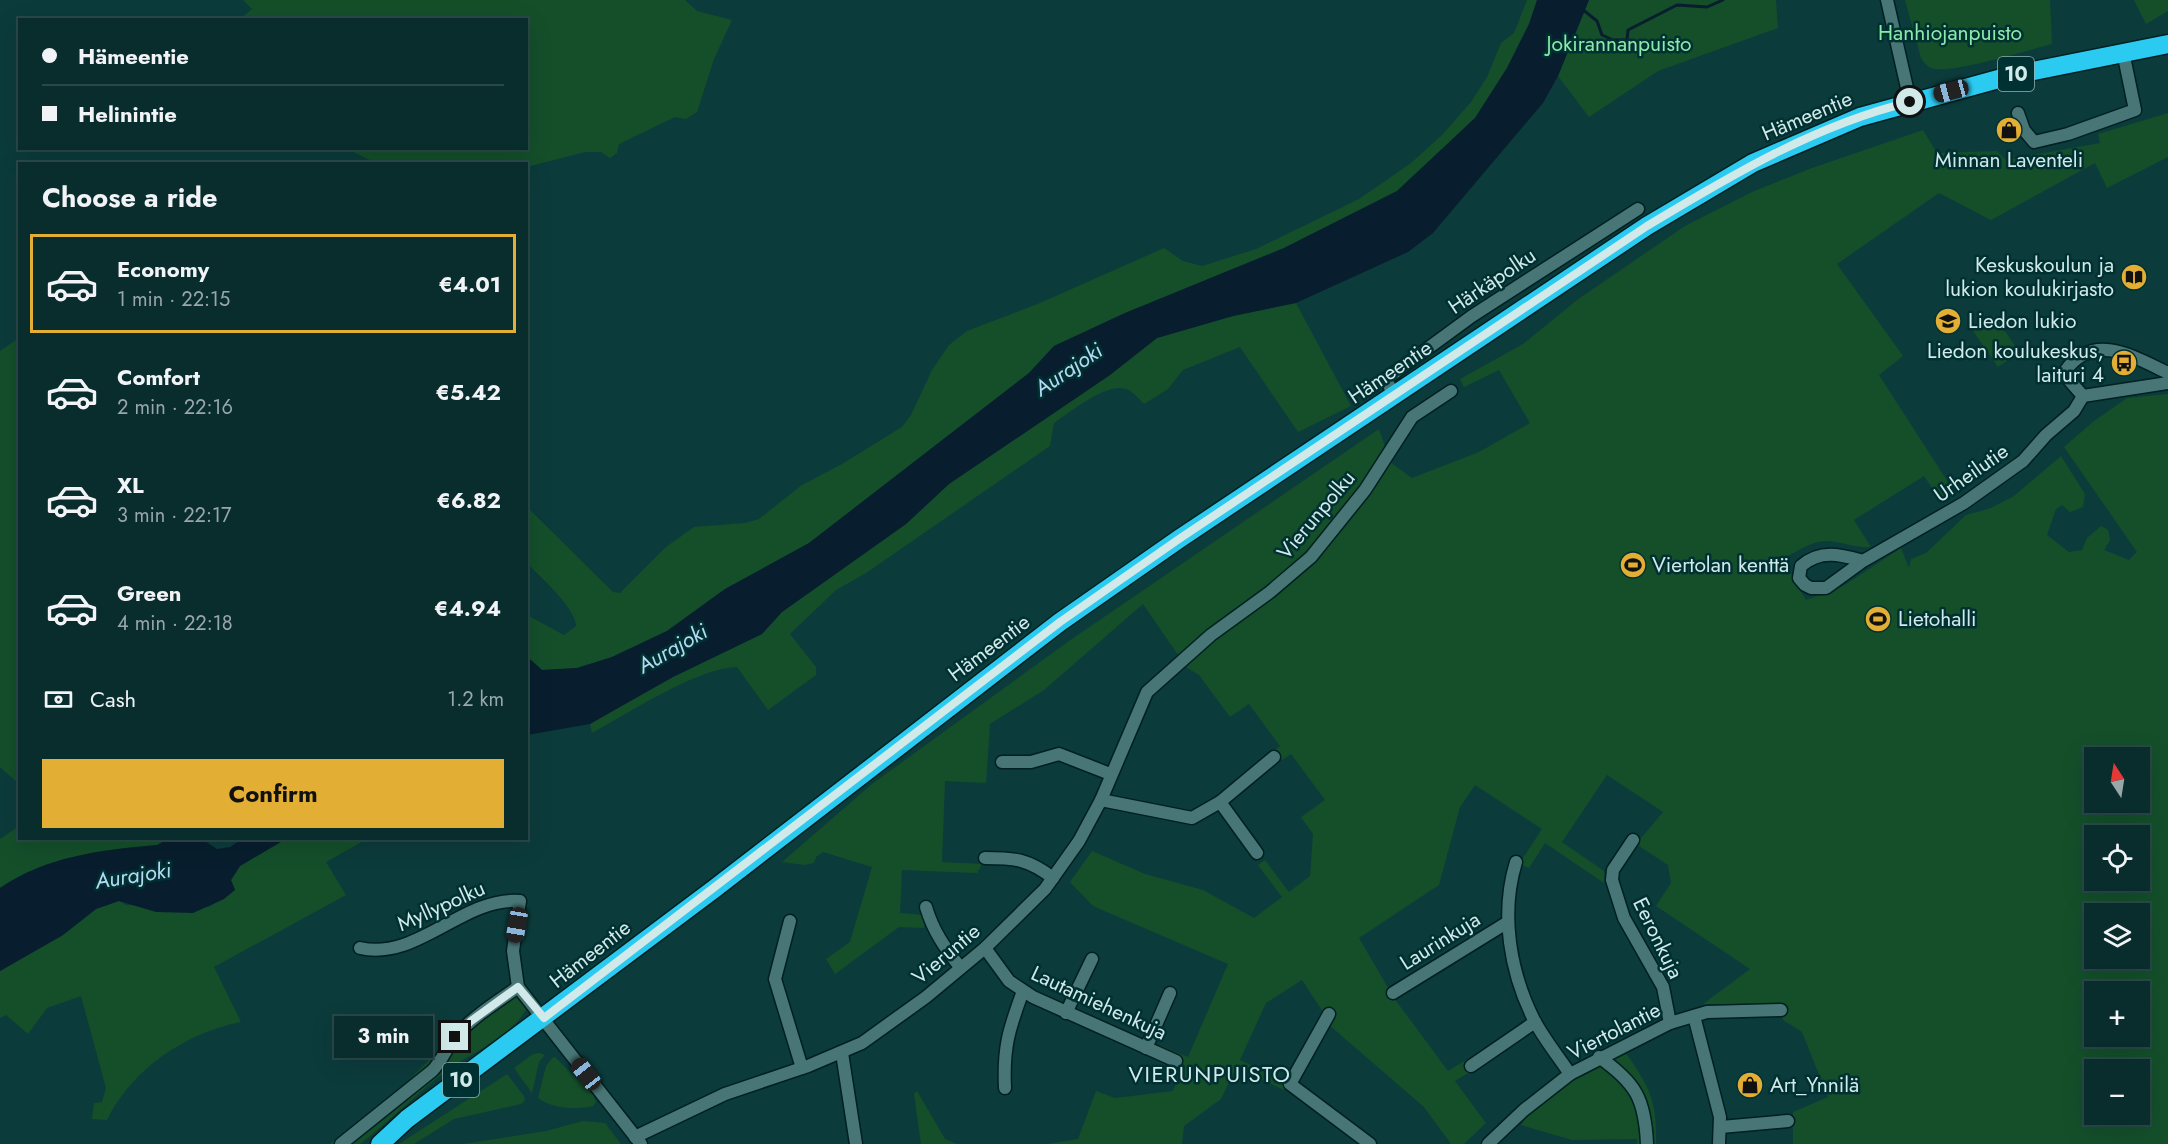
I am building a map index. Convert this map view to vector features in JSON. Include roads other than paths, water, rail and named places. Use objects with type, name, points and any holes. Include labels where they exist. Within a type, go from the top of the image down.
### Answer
[{"type":"highway","name":"Hämeentie","points":[[388,1144],[414,1129],[714,889],[1060,622],[1179,539],[1647,226],[1715,185],[1793,144],[1835,126],[1910,102],[2013,75],[2168,44]]},
{"type":"highway","name":"Hämeentie","points":[[380,1144],[407,1119],[547,1022]]},
{"type":"street","points":[[1887,0],[1910,102]]},
{"type":"street","points":[[2018,113],[2024,130],[2034,142],[2068,134],[2135,111],[2123,52]]},
{"type":"street","name":"Härkäpolku","points":[[1394,396],[1386,380],[1472,316],[1638,209]]},
{"type":"street","points":[[2168,373],[2121,351],[2085,354],[2073,360],[2066,370],[2069,380],[2083,396],[2168,383]]},
{"type":"street","name":"Vierunpolku","points":[[1167,675],[1211,635],[1270,592],[1311,557],[1365,490],[1412,417],[1451,391]]},
{"type":"street","name":"Urheilutie","points":[[1863,561],[1833,554],[1823,555],[1812,558],[1802,566],[1799,578],[1811,588],[1826,588],[1863,561],[1964,503],[2023,461],[2046,435],[2074,411],[2083,396]]},
{"type":"street","name":"Vieruntie","points":[[638,1141],[725,1094],[842,1053],[872,1036],[986,948],[1053,878],[1079,841],[1101,800],[1110,774],[1147,692],[1167,675]]},
{"type":"street","points":[[1002,762],[1031,762],[1059,754],[1110,774]]},
{"type":"street","points":[[1101,800],[1192,818],[1220,802],[1274,757]]},
{"type":"street","points":[[1220,802],[1257,853]]},
{"type":"street","name":"Eeronkuja","points":[[1633,840],[1613,870],[1612,880],[1624,918],[1663,987],[1670,1023]]},
{"type":"street","points":[[984,858],[1028,862],[1053,878]]},
{"type":"street","points":[[1516,862],[1508,889],[1508,922],[1514,964],[1524,1000],[1535,1022],[1570,1074]]},
{"type":"street","name":"Myllypolku","points":[[360,948],[382,951],[399,947],[486,905],[506,900],[520,901],[513,951],[518,987]]},
{"type":"street","points":[[926,907],[932,927],[940,942],[960,967]]},
{"type":"street","points":[[790,921],[775,979],[802,1068]]},
{"type":"street","name":"Laurinkuja","points":[[1393,993],[1508,922]]},
{"type":"street","name":"Lautamiehenkuja","points":[[986,948],[1009,981],[1023,991],[1066,1013],[1176,1061]]},
{"type":"street","points":[[1066,1013],[1092,959]]},
{"type":"street","points":[[341,1144],[432,1071],[443,1059],[455,1037],[471,1021],[518,987],[638,1141]]},
{"type":"street","points":[[1005,1088],[1004,1055],[1007,1034],[1023,991]]},
{"type":"street","points":[[1146,1048],[1170,993]]},
{"type":"street","name":"Viertolantie","points":[[1488,1144],[1524,1110],[1570,1074],[1670,1023],[1730,1010],[1781,1010]]},
{"type":"street","points":[[1329,1014],[1290,1084],[1370,1144]]},
{"type":"street","points":[[1694,1016],[1721,1127],[1719,1144]]},
{"type":"street","points":[[1471,1066],[1535,1022]]},
{"type":"street","points":[[842,1053],[856,1144]]},
{"type":"street","points":[[1599,1058],[1624,1075],[1640,1095],[1647,1144]]},
{"type":"street","points":[[1721,1127],[1788,1121]]},
{"type":"water","name":"Aurajoki","points":[[1537,0],[1589,0],[1558,76],[1543,103],[1433,233],[1408,252],[1296,303],[1233,316],[1157,338],[1110,375],[949,484],[906,524],[782,612],[762,634],[673,677],[590,724],[528,735],[528,659],[542,670],[577,668],[612,657],[667,631],[725,589],[809,543],[1029,373],[1054,346],[1125,313],[1284,248],[1397,191],[1475,118],[1507,68],[1529,24]]},
{"type":"water","name":"Aurajoki","points":[[166,840],[204,840],[217,849],[230,847],[240,840],[284,840],[240,866],[231,880],[235,890],[224,899],[193,913],[156,912],[119,901],[96,909],[63,935],[0,971],[0,888],[36,868],[75,856],[157,845]]},
{"type":"waterway","points":[[1582,9],[1597,21],[1602,35],[1613,40],[1627,40],[1628,30],[1677,5],[1707,7],[1723,0]]},
{"type":"place","name":"Minnan Laventeli","points":[[2009,130]]},
{"type":"place","name":"Keskuskoulun ja lukion koulukirjasto","points":[[2134,277]]},
{"type":"place","name":"Liedon lukio","points":[[1948,321]]},
{"type":"place","name":"Liedon koulukeskus, laituri 4","points":[[2124,363]]},
{"type":"place","name":"Viertolan kenttä","points":[[1633,565]]},
{"type":"place","name":"Lietohalli","points":[[1878,619]]},
{"type":"place","name":"Art_Ynnilä","points":[[1750,1085]]},
{"type":"district","name":"VIERUNPUISTO","points":[[1210,1074]]},
{"type":"park label","name":"Hanhiojanpuisto","points":[[1950,33]]},
{"type":"park label","name":"Jokirannanpuisto","points":[[1619,44]]}]
